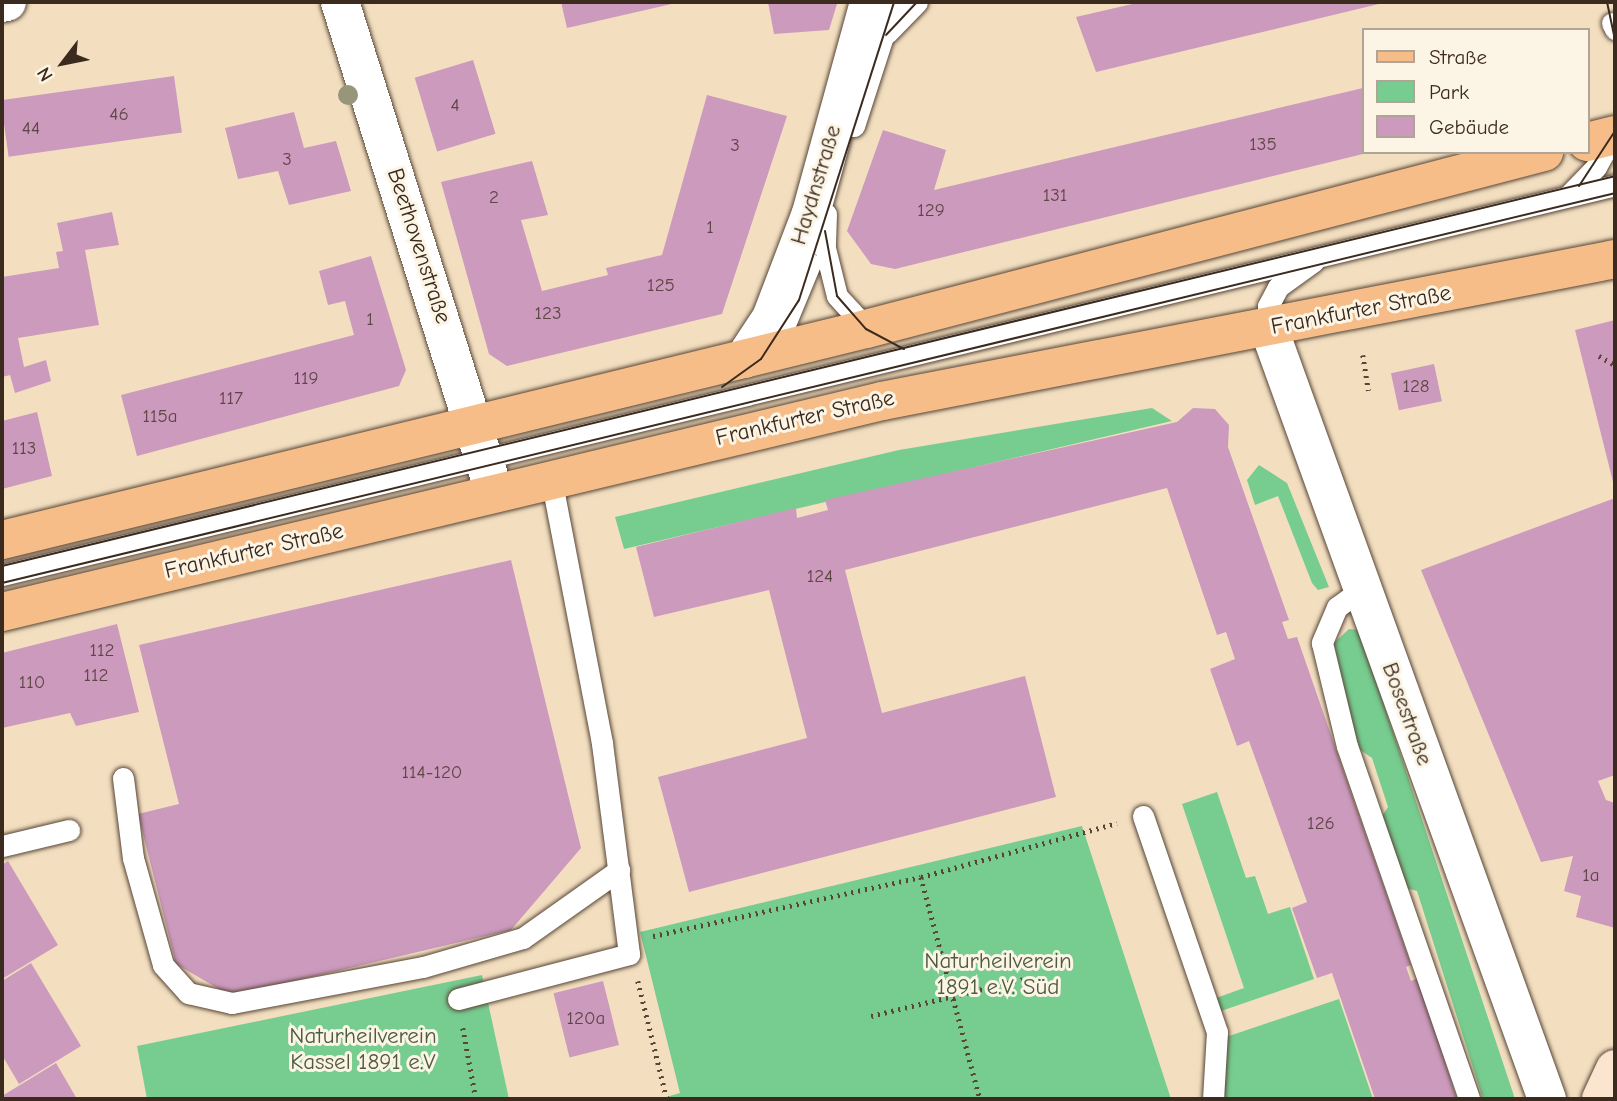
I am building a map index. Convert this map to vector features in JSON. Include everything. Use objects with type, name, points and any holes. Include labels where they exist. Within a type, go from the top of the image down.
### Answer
[{"type":"main road","name":"Frankfurter Straße","points":[[2,540],[124,546],[485,458],[754,357],[1536,154]]},
{"type":"main road","name":"Frankfurter Straße","points":[[2,612],[124,546],[485,458],[551,477],[948,387],[1269,329],[1615,259]]},
{"type":"main road","points":[[1601,1099],[1615,1069]]},
{"type":"street","points":[[2,3],[7,2]]},
{"type":"street","name":"Beethovenstraße","points":[[340,2],[485,458]]},
{"type":"street","name":"Haydnstraße","points":[[754,357],[818,214],[878,4]]},
{"type":"street","name":"Bosestraße","points":[[1269,329],[1547,1099]]},
{"type":"lane","points":[[877,51],[917,2]]},
{"type":"lane","points":[[878,4],[877,51],[818,214],[836,296],[866,329],[915,353]]},
{"type":"lane","points":[[1567,196],[1596,167],[1608,136]]},
{"type":"lane","points":[[485,458],[1615,185]]},
{"type":"lane","points":[[1269,329],[1268,306],[1279,287],[1322,255]]},
{"type":"lane","points":[[1269,329],[1263,302],[1286,263]]},
{"type":"lane","points":[[675,411],[727,384],[754,357]]},
{"type":"lane","points":[[458,999],[629,948],[619,870],[551,477]]},
{"type":"lane","points":[[2,575],[124,546]]},
{"type":"lane","points":[[1362,589],[1337,607],[1322,643],[1346,746],[1469,1099]]},
{"type":"lane","points":[[123,778],[132,858],[163,965],[188,993],[232,1003],[423,967],[523,938],[619,870]]},
{"type":"lane","points":[[1143,816],[1217,1032],[1213,1099]]},
{"type":"lane","points":[[2,846],[69,830]]},
{"type":"path","points":[[1363,355],[1369,391]]},
{"type":"path","points":[[1599,356],[1615,365]]},
{"type":"path","points":[[667,1099],[629,948],[920,877],[1143,816]]},
{"type":"path","points":[[920,877],[980,1099]]},
{"type":"path","points":[[872,1016],[1024,979]]},
{"type":"path","points":[[458,999],[476,1099]]},
{"type":"green space","points":[[1152,408],[1172,421],[624,549],[615,517],[899,450]]},
{"type":"green space","points":[[1259,465],[1287,483],[1329,587],[1318,590],[1312,583],[1278,496],[1255,505],[1247,480]]},
{"type":"green space","points":[[1349,629],[1359,630],[1515,1099],[1483,1099],[1417,891],[1406,888],[1382,816],[1388,807],[1372,758],[1356,747],[1334,643]]},
{"type":"green space","points":[[1217,792],[1246,878],[1255,876],[1268,914],[1290,907],[1314,979],[1221,1011],[1216,998],[1244,988],[1182,804]]},
{"type":"green space","name":"Naturheilverein 1891 e.V. Süd","points":[[1082,826],[1171,1099],[659,1099],[680,1093],[640,932]]},
{"type":"green space","name":"Naturheilverein Kassel 1891 e.V","points":[[482,975],[509,1099],[147,1099],[137,1046]]},
{"type":"green space","points":[[1339,999],[1373,1099],[1225,1099],[1223,1038]]},
{"type":"building","points":[[561,2],[676,2],[676,3],[567,28]]},
{"type":"building","points":[[768,2],[837,4],[829,30],[774,34]]},
{"type":"building","points":[[1141,2],[1383,3],[1096,72],[1076,17]]},
{"type":"building","points":[[473,60],[496,134],[437,151],[415,78]]},
{"type":"building","points":[[174,76],[182,132],[9,157],[2,100]]},
{"type":"building","points":[[1362,88],[1363,154],[895,269],[871,264],[847,231],[883,130],[946,150],[934,190]]},
{"type":"building","points":[[707,95],[787,116],[722,314],[507,366],[489,354],[441,182],[532,161],[548,215],[521,220],[542,291],[608,275],[606,268],[662,255]]},
{"type":"building","points":[[294,112],[304,148],[336,141],[351,191],[289,205],[278,171],[238,179],[225,128]]},
{"type":"building","points":[[112,212],[119,245],[85,250],[99,325],[18,338],[24,367],[46,360],[51,381],[15,393],[10,375],[2,377],[2,277],[59,268],[56,252],[63,251],[57,223]]},
{"type":"building","points":[[371,256],[406,370],[399,386],[137,456],[121,395],[354,335],[345,301],[328,305],[319,271]]},
{"type":"building","points":[[1615,320],[1615,486],[1614,486],[1575,330]]},
{"type":"building","points":[[1434,364],[1442,401],[1399,410],[1391,373]]},
{"type":"building","points":[[1193,408],[1215,409],[1229,425],[1228,447],[1289,620],[1282,622],[1288,639],[1297,637],[1411,965],[1406,967],[1411,981],[1418,978],[1457,1099],[1375,1099],[1332,973],[1317,978],[1292,908],[1307,902],[1249,741],[1237,746],[1210,669],[1235,659],[1226,632],[1217,635],[1167,488],[845,570],[882,713],[1025,676],[1056,797],[689,892],[658,777],[807,738],[769,590],[654,617],[636,547],[796,508],[797,518],[828,510],[825,500],[1177,422]]},
{"type":"building","points":[[37,412],[52,476],[2,489],[2,421]]},
{"type":"building","points":[[1615,498],[1615,775],[1598,781],[1606,800],[1615,803],[1615,928],[1576,917],[1581,896],[1564,891],[1573,856],[1541,862],[1421,570]]},
{"type":"building","points":[[511,560],[581,848],[511,930],[231,996],[176,964],[138,814],[179,804],[139,645]]},
{"type":"building","points":[[117,624],[139,712],[76,726],[70,713],[2,728],[2,653]]},
{"type":"building","points":[[8,861],[58,945],[2,979],[2,865]]},
{"type":"building","points":[[31,963],[81,1046],[19,1084],[2,1055],[2,981]]},
{"type":"building","points":[[603,981],[619,1045],[569,1057],[554,993]]},
{"type":"building","points":[[56,1063],[77,1099],[2,1099],[2,1096]]},
{"type":"tram line","points":[[722,387],[761,359],[799,300],[894,2]]},
{"type":"tram line","points":[[886,35],[917,2]]},
{"type":"tram line","points":[[1607,2],[1615,39]]},
{"type":"tram line","points":[[1579,186],[1615,131]]},
{"type":"tram line","points":[[2,566],[1615,176]]},
{"type":"tram line","points":[[2,583],[1615,193]]},
{"type":"tram line","points":[[825,231],[837,296],[866,329],[904,349]]}]
